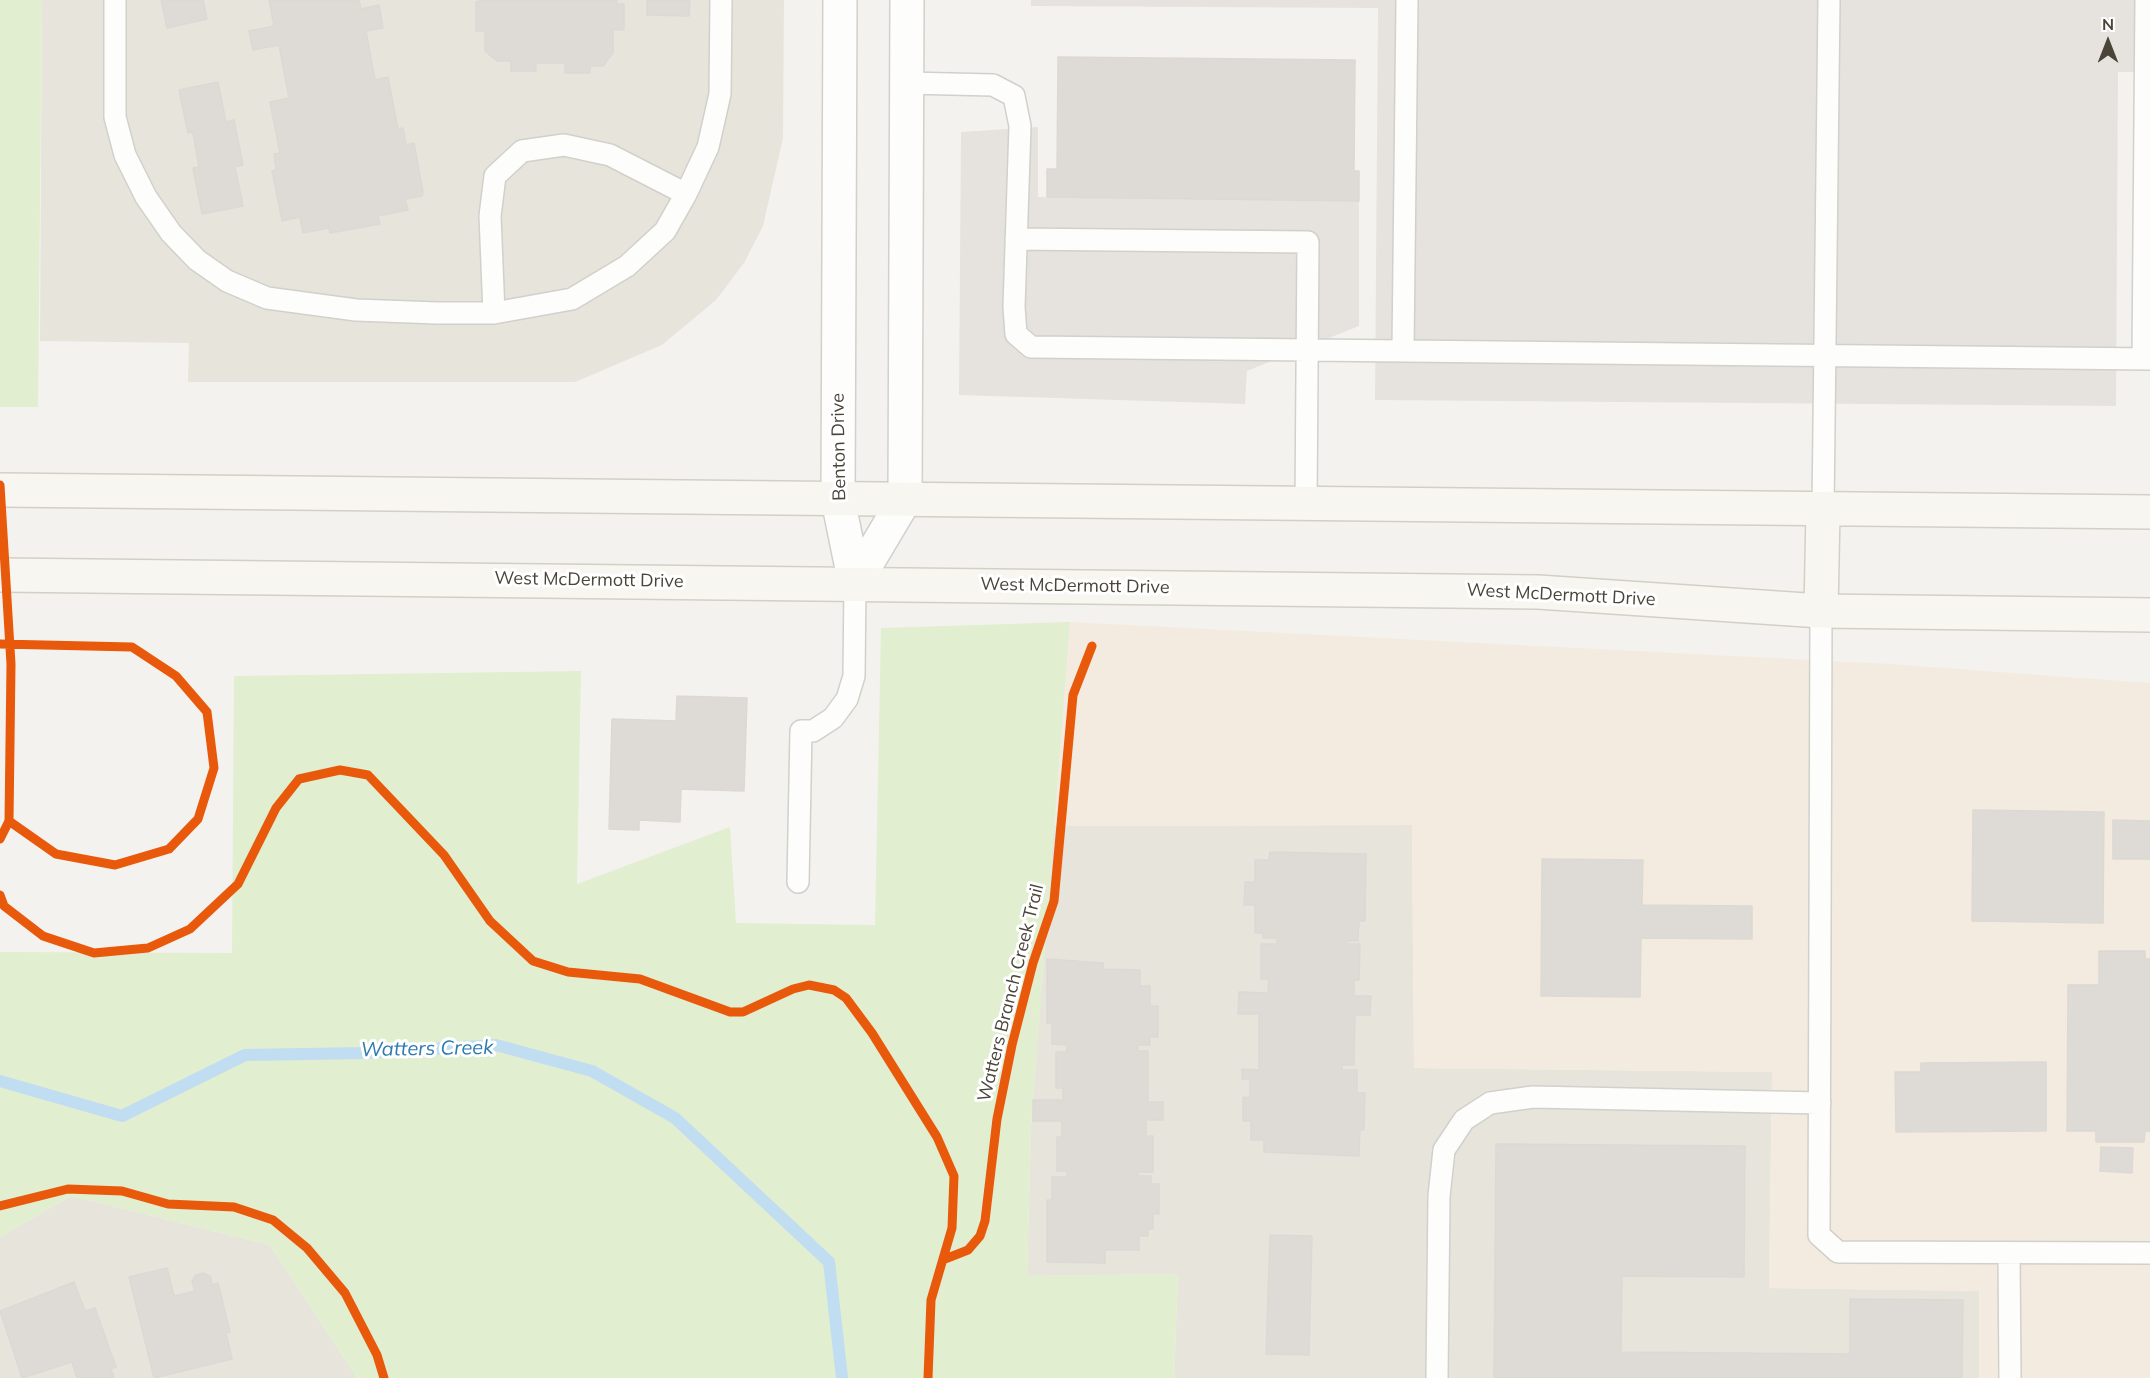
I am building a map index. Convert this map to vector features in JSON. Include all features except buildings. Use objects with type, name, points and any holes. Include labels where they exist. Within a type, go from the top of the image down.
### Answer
[{"type":"main road","points":[[0,490],[1824,511],[2150,512]]},
{"type":"main road","points":[[1821,611],[1824,511]]},
{"type":"main road","name":"West McDermott Drive","points":[[0,575],[1538,592],[1821,611],[2150,615]]},
{"type":"street","name":"Benton Drive","points":[[840,0],[838,500],[855,584]]},
{"type":"street","points":[[855,584],[905,499],[907,0]]},
{"type":"lane","points":[[114,0],[115,117],[125,155],[146,197],[171,233],[197,260],[227,281],[267,298],[356,310],[494,313],[572,299],[627,266],[665,231],[686,194],[708,147],[720,94],[721,0]]},
{"type":"lane","points":[[1403,350],[1407,0]]},
{"type":"lane","points":[[1824,511],[1829,0]]},
{"type":"lane","points":[[908,83],[993,85],[1014,96],[1020,126],[1014,307],[1016,334],[1031,347],[2146,359],[2148,50],[2146,0]]},
{"type":"lane","points":[[494,313],[490,216],[495,176],[522,151],[564,146],[610,155],[686,194]]},
{"type":"lane","points":[[1016,239],[1308,242],[1306,505]]},
{"type":"lane","points":[[798,882],[801,731],[813,731],[833,718],[847,699],[854,676],[855,584]]},
{"type":"lane","points":[[1821,611],[1819,1235],[1838,1252],[2150,1253]]},
{"type":"lane","points":[[1437,1378],[1439,1196],[1444,1150],[1464,1120],[1490,1103],[1533,1097],[1820,1103]]},
{"type":"lane","points":[[2009,1254],[2010,1378]]},
{"type":"shaded area","points":[[42,0],[784,0],[783,138],[763,226],[744,263],[716,300],[662,345],[575,382],[188,382],[189,343],[40,341]]},
{"type":"shaded area","points":[[1031,0],[2150,0],[2150,72],[2118,72],[2116,406],[1375,400],[1378,8],[1031,6]]},
{"type":"shaded area","points":[[1038,127],[1038,197],[1359,201],[1359,326],[1247,371],[1245,404],[959,395],[961,132]]},
{"type":"shaded area","points":[[1070,622],[1890,664],[2150,683],[2150,1378],[1979,1378],[1979,1291],[1769,1288],[1772,1072],[1414,1068],[1412,825],[1054,826]]},
{"type":"shaded area","points":[[1412,825],[1414,1068],[1772,1072],[1769,1288],[1980,1291],[1979,1378],[1174,1378],[1178,1274],[1027,1276],[1031,1126],[1054,826]]},
{"type":"shaded area","points":[[71,1196],[270,1245],[357,1378],[0,1378],[0,1237]]},
{"type":"green space","points":[[0,0],[42,0],[38,407],[0,407]]},
{"type":"green space","points":[[1070,622],[1031,1126],[1027,1276],[1178,1274],[1174,1378],[357,1378],[270,1245],[71,1196],[0,1237],[0,952],[232,953],[234,676],[581,671],[577,884],[730,827],[736,923],[875,925],[881,628]]},
{"type":"waterway","name":"Watters Creek","points":[[0,1081],[122,1116],[245,1055],[366,1053],[496,1045],[592,1071],[675,1118],[829,1262],[842,1378]]},
{"type":"cycle path","points":[[0,485],[11,664],[9,821],[0,839]]},
{"type":"cycle path","points":[[0,644],[132,647],[176,676],[207,712],[214,768],[198,819],[169,849],[115,865],[56,854],[9,821]]},
{"type":"cycle path","name":"Watters Branch Creek Trail","points":[[945,1259],[968,1250],[980,1236],[985,1221],[997,1119],[1012,1045],[1033,963],[1054,901],[1073,695],[1092,646]]},
{"type":"cycle path","points":[[0,895],[4,906],[43,936],[94,953],[148,948],[190,929],[238,884],[276,808],[299,779],[340,770],[368,775],[444,855],[490,921],[533,961],[568,972],[640,979],[730,1012],[743,1012],[793,989],[809,985],[834,990],[846,998],[872,1033],[937,1137],[954,1176],[952,1228],[931,1300],[928,1378]]},
{"type":"cycle path","points":[[0,1206],[68,1189],[122,1191],[168,1204],[234,1207],[273,1220],[307,1248],[345,1293],[377,1355],[384,1378]]}]
